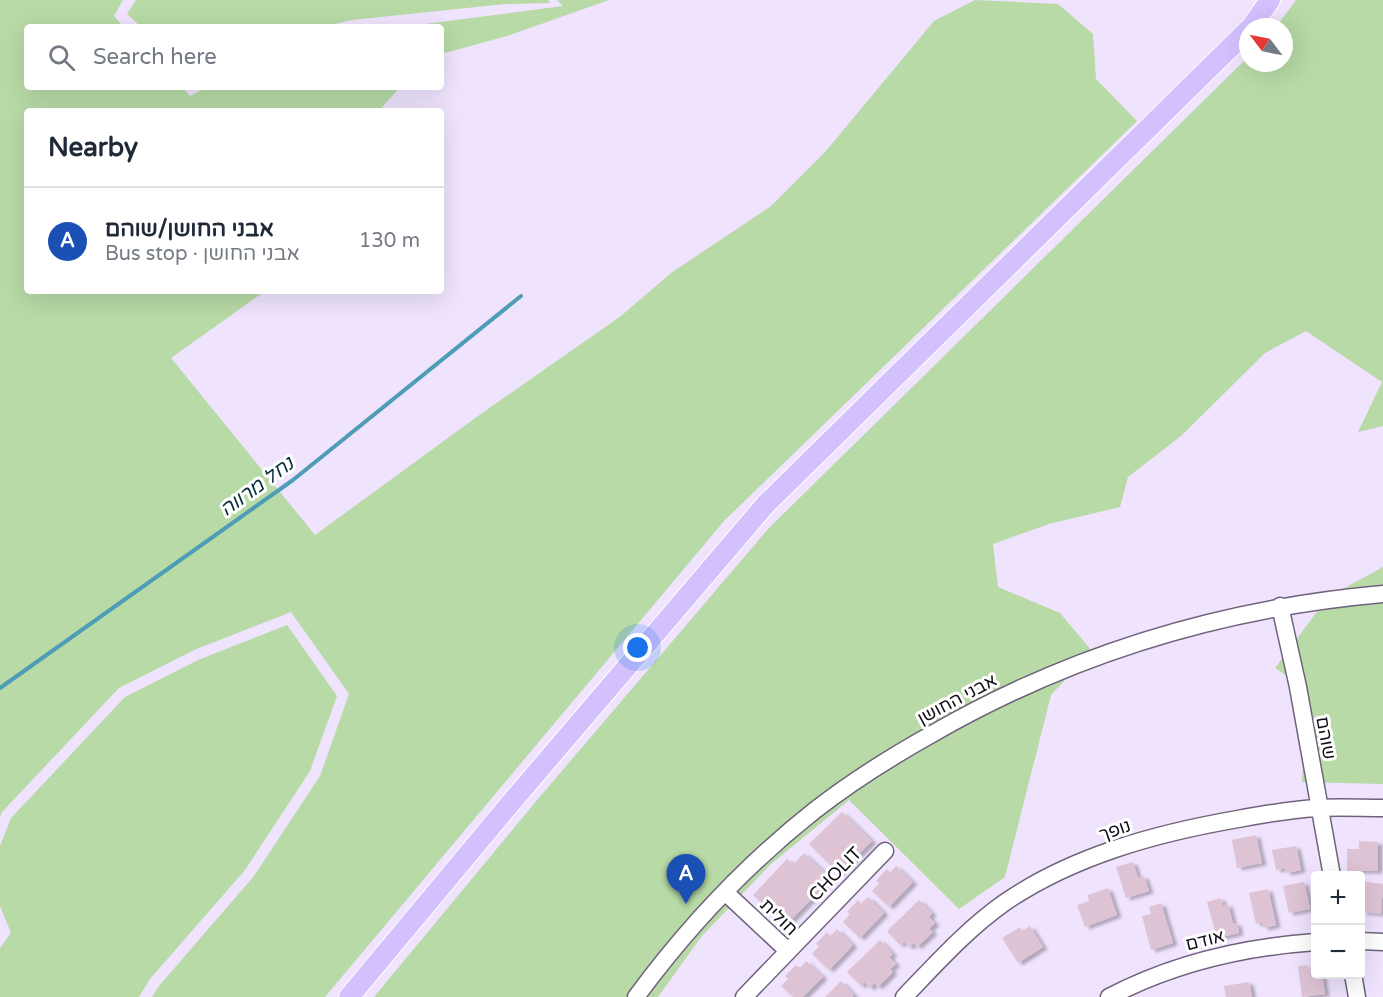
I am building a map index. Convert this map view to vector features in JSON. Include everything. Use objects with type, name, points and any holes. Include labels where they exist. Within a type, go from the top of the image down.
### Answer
[{"type":"main road","points":[[1258,18],[1270,0]]},
{"type":"main road","points":[[349,997],[508,805],[766,504],[1239,40]]},
{"type":"street","name":"אבני החושן","points":[[636,997],[682,939],[725,892],[791,829],[838,792],[956,720],[1046,676],[1109,651],[1164,633],[1280,606],[1383,594]]},
{"type":"street","name":"שוהם","points":[[1280,606],[1298,687],[1331,871]]},
{"type":"street","name":"נופך","points":[[904,997],[977,923],[1005,902],[1052,875],[1109,852],[1156,837],[1250,816],[1319,808],[1383,808]]},
{"type":"street","name":"CHOLIT","points":[[788,951],[885,850]]},
{"type":"street","name":"חולית","points":[[725,892],[788,951],[744,997]]},
{"type":"street","points":[[1365,941],[1383,942]]},
{"type":"street","name":"אודם","points":[[1109,997],[1163,972],[1203,960],[1263,947],[1311,942]]},
{"type":"street","points":[[1354,979],[1358,997]]},
{"type":"green space","points":[[0,0],[123,0],[114,16],[121,24],[24,24],[24,90],[185,90],[190,96],[201,90],[397,90],[382,108],[24,108],[24,294],[261,294],[171,358],[315,535],[478,416],[621,316],[671,273],[771,206],[826,151],[934,21],[975,0],[1058,4],[1093,34],[1096,79],[1137,121],[724,521],[325,997],[152,997],[254,876],[320,776],[349,694],[291,612],[194,650],[119,688],[2,812],[0,817]]},
{"type":"green space","points":[[136,0],[548,0],[551,3],[505,4],[352,20],[334,24],[138,24],[127,14]]},
{"type":"green space","points":[[557,0],[609,0],[507,36],[444,53],[444,24],[425,24],[563,6]]},
{"type":"green space","points":[[1296,0],[1383,0],[1383,426],[1358,432],[1382,382],[1306,331],[1265,353],[1181,436],[1128,477],[1120,507],[1049,524],[993,544],[998,587],[1060,613],[1092,651],[1051,695],[1005,877],[959,909],[849,800],[771,864],[701,937],[658,997],[374,997],[538,799],[769,528],[1239,66],[1239,72],[1293,72],[1293,18],[1283,18]]},
{"type":"green space","points":[[1383,567],[1383,784],[1302,782],[1307,690],[1275,668],[1328,597]]},
{"type":"green space","points":[[287,625],[337,696],[310,771],[245,870],[150,979],[139,997],[0,997],[0,948],[11,933],[0,906],[0,846],[11,818],[125,697],[198,660]]},
{"type":"building","points":[[842,812],[872,841],[839,874],[809,844]]},
{"type":"building","points":[[1256,835],[1262,863],[1237,868],[1232,840]]},
{"type":"building","points":[[1359,841],[1378,842],[1378,871],[1347,871],[1347,849],[1359,849]]},
{"type":"building","points":[[1296,846],[1301,870],[1286,873],[1285,868],[1276,870],[1272,850]]},
{"type":"building","points":[[804,853],[831,879],[785,926],[753,895],[787,859],[793,865]]},
{"type":"building","points":[[1133,862],[1138,878],[1144,876],[1149,891],[1126,898],[1116,867]]},
{"type":"building","points":[[896,866],[913,882],[889,907],[872,891],[879,883],[876,881],[887,869],[890,873]]},
{"type":"building","points":[[1304,882],[1310,909],[1289,913],[1283,886]]},
{"type":"building","points":[[1365,882],[1383,884],[1381,914],[1365,912]]},
{"type":"building","points":[[1108,888],[1117,915],[1085,927],[1077,905],[1089,901],[1088,895]]},
{"type":"building","points":[[1268,889],[1276,925],[1264,928],[1262,922],[1256,924],[1249,893]]},
{"type":"building","points":[[868,897],[884,913],[860,938],[843,922],[850,914],[847,912],[858,900],[861,904]]},
{"type":"building","points":[[1221,898],[1223,906],[1228,904],[1233,924],[1237,923],[1239,933],[1217,938],[1207,902]]},
{"type":"building","points":[[919,900],[932,913],[929,917],[935,923],[929,929],[933,932],[917,947],[914,943],[909,947],[904,942],[900,945],[887,931]]},
{"type":"building","points":[[1161,903],[1173,943],[1151,950],[1142,916],[1151,914],[1149,907]]},
{"type":"building","points":[[1030,926],[1043,947],[1018,963],[1002,938],[1020,927],[1022,931]]},
{"type":"building","points":[[837,929],[853,945],[829,970],[812,954],[819,946],[816,944],[827,932],[830,936]]},
{"type":"building","points":[[880,940],[893,954],[889,957],[896,964],[890,969],[893,972],[878,987],[874,983],[870,988],[864,982],[861,986],[847,972]]},
{"type":"building","points":[[806,961],[823,977],[803,997],[793,997],[781,986],[788,979],[785,976],[796,965],[800,968]]},
{"type":"building","points":[[1307,965],[1308,969],[1311,969],[1311,979],[1323,979],[1325,994],[1302,997],[1298,966]]},
{"type":"building","points":[[841,981],[854,995],[852,997],[825,997]]},
{"type":"building","points":[[1249,982],[1252,997],[1226,997],[1224,986]]},
{"type":"waterway","name":"נחל מרווה","points":[[0,688],[293,480],[521,296]]},
{"type":"place","name":"אבני החושן/שוהם","points":[[686,904]]}]
